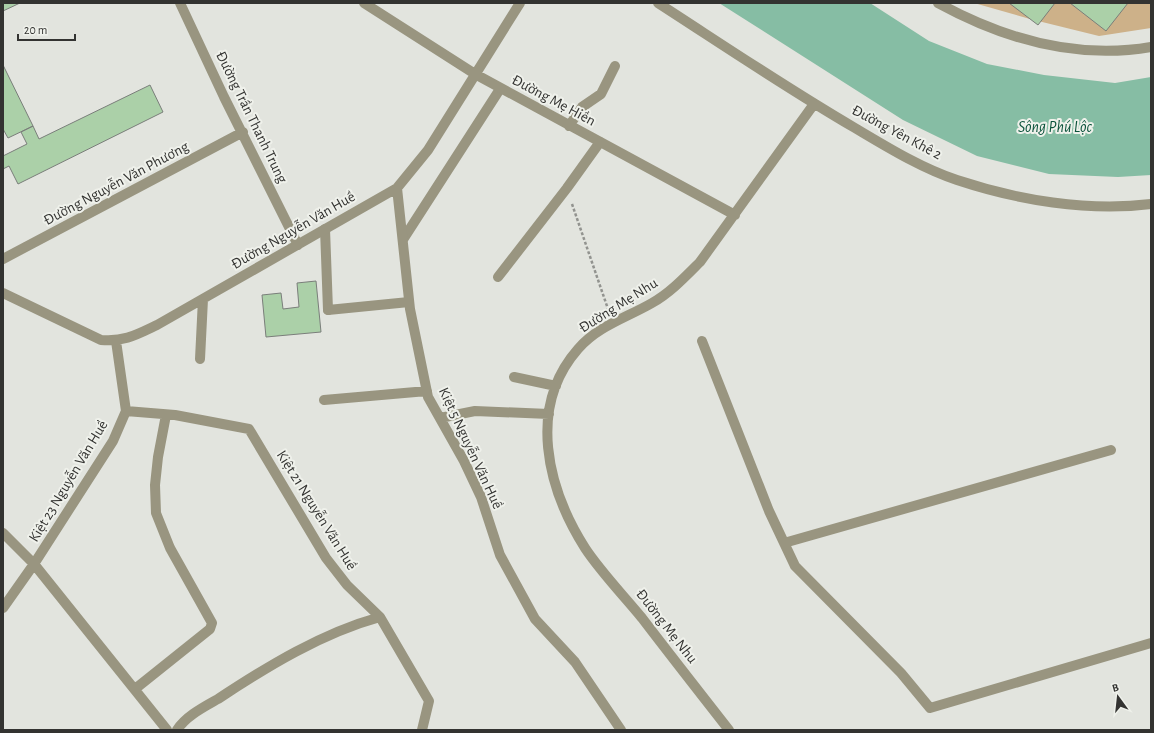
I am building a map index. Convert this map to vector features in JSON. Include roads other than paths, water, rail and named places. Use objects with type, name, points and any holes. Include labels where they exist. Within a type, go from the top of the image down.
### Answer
[{"type":"street","name":"Đường Trần Thanh Trung","points":[[180,3],[224,97],[243,132],[298,245]]},
{"type":"street","name":"Đường Mẹ Hiền","points":[[364,3],[500,89],[734,215]]},
{"type":"street","name":"Đường Nguyễn Văn Huề","points":[[3,293],[89,335],[101,340],[116,341],[133,337],[203,299],[397,188],[428,150],[520,3]]},
{"type":"street","name":"Đường Yên Khê 2","points":[[658,3],[814,104],[900,154],[956,180],[1056,204],[1136,206],[1151,204]]},
{"type":"street","points":[[938,3],[960,15],[1008,36],[1074,51],[1137,50],[1151,47]]},
{"type":"street","points":[[569,126],[582,107],[601,94],[615,66]]},
{"type":"street","points":[[404,238],[500,89]]},
{"type":"street","name":"Đường Mẹ Nhu","points":[[729,730],[586,549],[571,523],[556,491],[548,444],[549,414],[560,374],[577,350],[590,336],[612,323],[653,303],[678,284],[700,262],[814,104]]},
{"type":"street","name":"Đường Nguyễn Văn Phương","points":[[3,259],[243,132]]},
{"type":"street","points":[[498,277],[567,188],[600,142]]},
{"type":"street","name":"Kiệt 5 Nguyễn Văn Huề","points":[[397,188],[404,238],[409,302],[419,360],[427,391],[481,497],[500,555],[536,619],[575,662],[621,730]]},
{"type":"street","points":[[325,229],[328,310],[409,302]]},
{"type":"street","points":[[200,359],[203,299]]},
{"type":"street","name":"Kiệt 23 Nguyễn Văn Huề","points":[[34,564],[113,441],[126,411],[116,341]]},
{"type":"street","points":[[702,341],[768,511],[795,566],[901,673],[930,708],[1151,643]]},
{"type":"street","points":[[514,377],[556,386]]},
{"type":"street","points":[[324,400],[427,391]]},
{"type":"street","name":"Kiệt 21 Nguyễn Văn Huề","points":[[126,411],[166,415],[249,429],[326,558],[346,585],[380,617],[429,701],[422,730]]},
{"type":"street","points":[[440,418],[475,411],[549,414]]},
{"type":"street","points":[[136,689],[210,629],[212,623],[170,548],[156,513],[155,485],[158,456],[166,415]]},
{"type":"street","points":[[784,543],[1111,450]]},
{"type":"street","name":"Kiệt 23 Nguyễn Văn Huề","points":[[3,533],[34,564],[136,689],[167,730]]},
{"type":"street","points":[[3,608],[34,564]]},
{"type":"street","points":[[177,730],[181,724],[194,714],[264,669],[353,624],[380,617]]},
{"type":"water","name":"Sông Phú Lộc","points":[[719,3],[870,3],[929,41],[987,64],[1044,75],[1115,83],[1151,77],[1151,175],[1118,177],[1049,174],[977,156],[903,120]]}]
